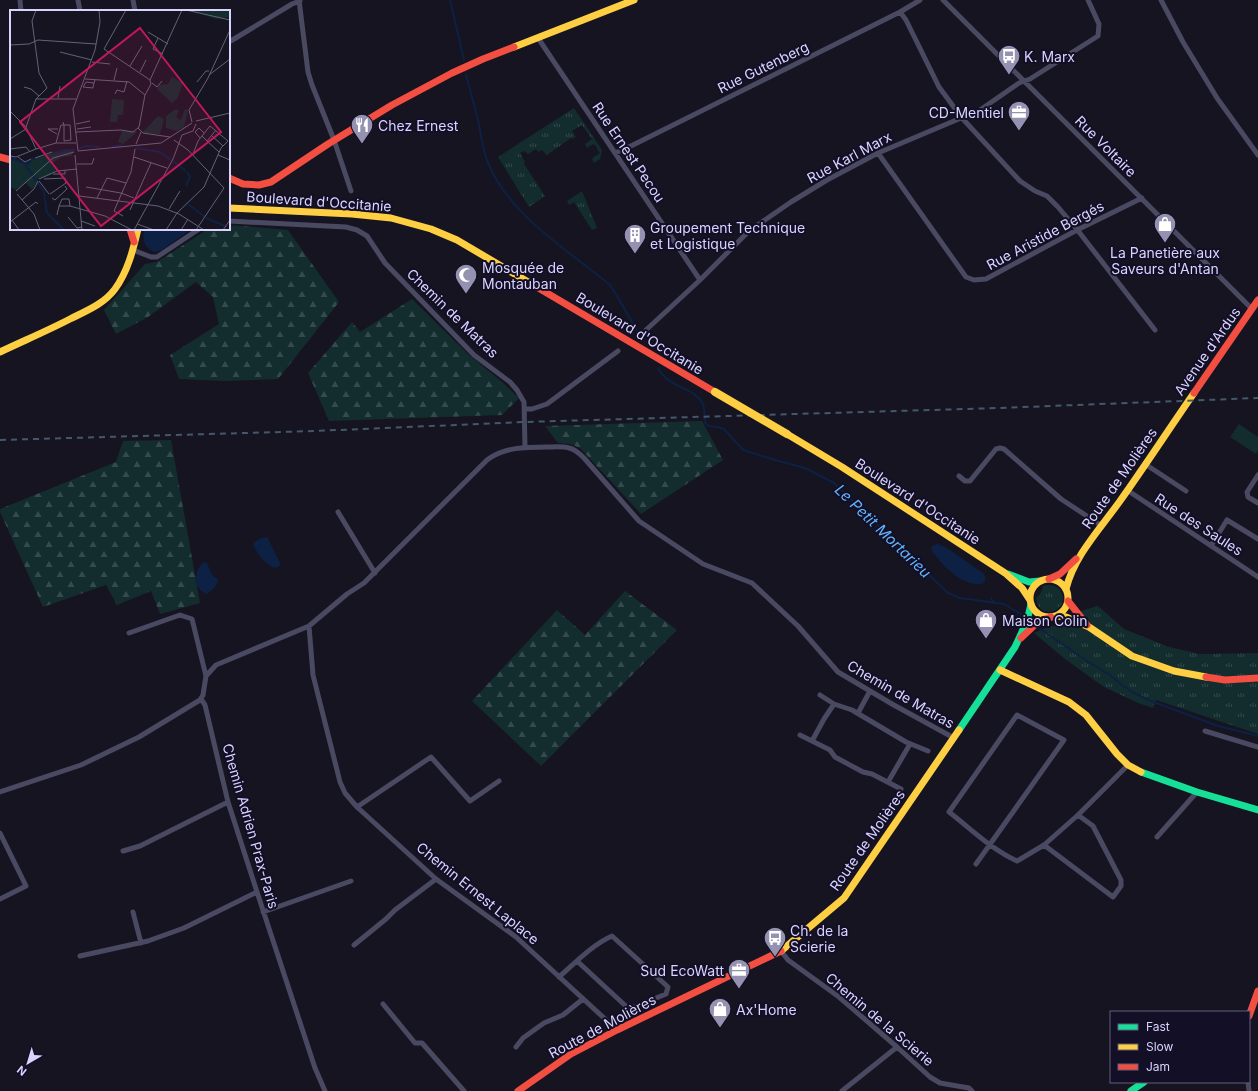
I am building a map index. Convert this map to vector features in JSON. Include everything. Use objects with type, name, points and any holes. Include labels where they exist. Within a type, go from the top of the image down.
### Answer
[{"type":"main road","points":[[230,178],[243,184],[259,185],[271,182],[392,104],[452,73],[483,58],[634,0]]},
{"type":"main road","points":[[0,156],[10,160]]},
{"type":"main road","name":"Boulevard d'Occitanie","points":[[230,208],[377,216],[405,221],[431,229],[457,240],[842,467],[1005,573],[1022,588],[1031,602]]},
{"type":"main road","points":[[130,230],[134,248]]},
{"type":"main road","points":[[0,352],[53,327],[102,301],[114,289],[129,265],[138,230]]},
{"type":"main road","name":"Avenue d'Ardus","points":[[1178,417],[1258,300]]},
{"type":"main road","name":"Route de Molières","points":[[1066,589],[1069,576],[1082,554],[1178,417]]},
{"type":"main road","name":"Route de Molières","points":[[1049,579],[1060,574],[1082,554]]},
{"type":"main road","name":"Boulevard d'Occitanie","points":[[1005,573],[1029,582],[1040,581]]},
{"type":"main road","points":[[1053,617],[1062,612],[1067,605],[1068,597],[1066,589],[1057,581],[1049,579],[1040,581],[1031,591],[1031,602],[1033,608],[1042,616],[1053,617],[1066,617],[1089,627],[1132,656],[1174,671],[1225,680],[1258,678]]},
{"type":"main road","points":[[1068,601],[1089,627]]},
{"type":"main road","name":"Route de Molières","points":[[518,1091],[571,1054],[616,1030],[781,951],[844,898],[1000,670],[1018,641],[1029,618],[1031,602]]},
{"type":"main road","name":"Route de Molières","points":[[1018,641],[1039,621],[1053,617]]},
{"type":"main road","points":[[1000,670],[1069,702],[1078,708],[1086,715],[1128,766],[1198,792],[1258,810]]},
{"type":"main road","points":[[1253,1014],[1258,991]]},
{"type":"main road","points":[[1131,1091],[1143,1083]]},
{"type":"street","points":[[20,0],[21,10]]},
{"type":"street","points":[[78,0],[80,10]]},
{"type":"street","points":[[133,0],[135,10]]},
{"type":"street","name":"Rue Gutenberg","points":[[615,153],[900,12],[920,0]]},
{"type":"street","name":"Rue Voltaire","points":[[943,0],[1252,309]]},
{"type":"street","name":"Rue Karl Marx","points":[[646,330],[700,280],[749,231],[788,204],[827,180],[878,153],[980,110],[1019,83],[1030,79],[1098,36],[1099,24],[1088,0]]},
{"type":"street","points":[[1161,0],[1183,42],[1217,98],[1258,155]]},
{"type":"street","points":[[230,41],[292,4],[300,1],[308,72],[352,191]]},
{"type":"street","points":[[900,12],[906,20],[939,87],[962,118],[1020,181],[1046,196],[1058,207],[1078,230],[1155,330]]},
{"type":"street","name":"Rue Ernest Pecou","points":[[538,38],[700,280]]},
{"type":"street","name":"Rue Aristide Bergés","points":[[878,153],[966,277],[974,280],[986,279],[1142,198]]},
{"type":"street","name":"Chemin de Matras","points":[[230,221],[346,227],[357,230],[367,236],[385,263],[474,355],[510,382],[517,390],[524,402],[526,447],[563,447],[574,450],[584,458],[639,521],[703,564],[752,583],[798,626],[838,672],[954,738]]},
{"type":"street","points":[[134,248],[151,257],[157,257],[197,230]]},
{"type":"street","points":[[525,409],[532,409],[546,404],[618,351]]},
{"type":"street","points":[[206,676],[216,665],[309,626],[347,594],[364,583],[487,460],[504,451],[526,447]]},
{"type":"street","points":[[959,476],[965,481],[970,481],[996,449],[1004,449],[1062,499],[1102,526]]},
{"type":"street","points":[[1145,464],[1186,491]]},
{"type":"street","points":[[1258,475],[1247,492],[1248,497],[1258,503]]},
{"type":"street","name":"Rue des Saules","points":[[1127,490],[1258,577]]},
{"type":"street","points":[[338,512],[374,573]]},
{"type":"street","points":[[1211,546],[1227,520],[1258,540]]},
{"type":"street","points":[[0,792],[80,765],[139,737],[200,700],[203,695],[206,676],[192,619],[180,615],[129,633]]},
{"type":"street","name":"Chemin Ernest Laplace","points":[[309,626],[314,675],[340,782],[345,793],[357,807],[436,879],[516,937],[616,1030]]},
{"type":"street","points":[[858,713],[870,691]]},
{"type":"street","points":[[820,695],[834,704],[858,713],[910,744],[928,750]]},
{"type":"street","name":"Chemin Adrien Prax-Paris","points":[[201,698],[206,705],[228,802],[315,1068],[325,1091]]},
{"type":"street","points":[[812,741],[834,704]]},
{"type":"street","points":[[976,864],[990,844],[1064,740],[1017,715],[949,812],[990,844],[1005,856],[1017,861],[1044,844],[1128,766]]},
{"type":"street","points":[[1205,731],[1258,747]]},
{"type":"street","points":[[800,735],[830,750],[835,757],[863,772],[872,774],[901,789]]},
{"type":"street","points":[[888,782],[910,744]]},
{"type":"street","points":[[357,807],[432,757],[470,801],[499,781]]},
{"type":"street","points":[[1157,837],[1198,792]]},
{"type":"street","points":[[123,851],[140,846],[228,802]]},
{"type":"street","points":[[1044,844],[1113,897],[1122,886],[1121,880],[1094,826],[1078,814]]},
{"type":"street","points":[[0,833],[26,886],[0,899]]},
{"type":"street","points":[[354,945],[395,910],[436,879]]},
{"type":"street","points":[[263,912],[351,881]]},
{"type":"street","points":[[80,956],[141,943],[184,928],[257,892]]},
{"type":"street","points":[[133,912],[141,943]]},
{"type":"street","points":[[559,977],[577,961],[603,940],[612,936],[668,987],[666,994],[629,1009],[577,961]]},
{"type":"street","name":"Chemin de la Scierie","points":[[781,951],[788,960],[839,997],[930,1077],[940,1083],[968,1088],[972,1091]]},
{"type":"street","points":[[516,1047],[528,1034],[544,1023],[563,1014],[582,999]]},
{"type":"street","points":[[383,1004],[415,1043],[422,1043],[464,1091]]},
{"type":"street","points":[[842,1091],[897,1047]]},
{"type":"green space","points":[[574,108],[602,150],[600,159],[594,163],[592,159],[600,153],[597,147],[593,144],[587,148],[585,144],[592,139],[582,125],[572,131],[576,137],[571,138],[547,155],[542,150],[538,152],[536,149],[528,154],[524,151],[520,153],[525,162],[524,164],[545,196],[529,207],[498,157]]},
{"type":"green space","points":[[582,191],[597,228],[592,230],[574,202],[569,205],[567,201]]},
{"type":"green space","points":[[230,225],[288,230],[339,302],[278,379],[226,381],[179,379],[170,355],[219,324],[213,297],[196,282],[148,317],[116,334],[104,310],[145,264],[157,262],[206,230],[230,230]]},
{"type":"green space","points":[[412,299],[468,354],[519,398],[502,415],[329,421],[308,373],[352,322],[360,332]]},
{"type":"green space","points":[[702,421],[723,460],[641,514],[580,448],[571,444],[558,443],[545,426]]},
{"type":"green space","points":[[1239,424],[1258,437],[1258,451],[1256,454],[1230,437]]},
{"type":"green space","points":[[171,440],[200,603],[160,614],[151,591],[117,605],[106,585],[43,607],[0,512],[0,509],[116,462],[123,441]]},
{"type":"green space","points":[[1046,585],[1060,590],[1063,597],[1059,608],[1054,611],[1048,612],[1038,606],[1036,598],[1041,593],[1043,586]]},
{"type":"green space","points":[[625,591],[677,630],[541,766],[472,701],[557,610],[585,635]]},
{"type":"green space","points":[[1098,606],[1124,629],[1169,647],[1200,654],[1258,653],[1258,734],[1156,700],[1153,708],[1138,703],[1104,687],[1065,659],[1034,633],[1050,626],[1069,626],[1081,611]]},
{"type":"water","points":[[144,230],[190,230],[162,250],[155,252],[146,246]]},
{"type":"water","points":[[267,537],[281,565],[276,568],[262,559],[253,544],[259,539]]},
{"type":"water","points":[[938,544],[947,548],[983,573],[985,576],[985,582],[976,584],[964,581],[944,566],[931,548],[932,546]]},
{"type":"water","points":[[204,562],[207,563],[211,572],[218,579],[215,586],[207,594],[199,588],[196,580],[198,570]]},
{"type":"waterway","name":"Le Petit Mortarieu","points":[[450,0],[464,60]]},
{"type":"waterway","name":"Le Petit Mortarieu","points":[[466,74],[479,124],[482,144],[488,163],[498,182],[510,199],[541,230],[610,285],[639,334]]},
{"type":"waterway","name":"Le Petit Mortarieu","points":[[658,368],[662,375],[668,380],[698,397],[703,405],[706,424],[724,429],[743,450],[805,468],[834,483],[948,593],[960,598],[1004,604],[1024,616]]},
{"type":"waterway","name":"Le Petit Mortarieu","points":[[991,598],[994,603]]},
{"type":"waterway","name":"Le Petit Mortarieu","points":[[1039,628],[1110,675],[1132,692],[1151,701],[1218,726],[1258,736]]},
{"type":"railway","points":[[0,440],[315,431],[525,422],[998,408],[1258,398]]},
{"type":"traffic: fast","points":[[1008,574],[1029,582],[1040,581]]},
{"type":"traffic: fast","points":[[959,730],[1015,647],[1027,621],[1031,604]]},
{"type":"traffic: fast","points":[[1141,772],[1197,792],[1258,810]]},
{"type":"traffic: fast","points":[[1131,1091],[1143,1083]]},
{"type":"traffic: slow","points":[[514,47],[634,0]]},
{"type":"traffic: slow","points":[[230,208],[352,214],[391,218],[431,229],[457,240],[535,286]]},
{"type":"traffic: slow","points":[[0,352],[53,328],[94,307],[106,299],[120,282],[127,268],[138,230]]},
{"type":"traffic: slow","points":[[715,392],[787,434]]},
{"type":"traffic: slow","points":[[1066,589],[1081,554],[1129,488],[1194,393]]},
{"type":"traffic: slow","points":[[787,434],[842,467],[1005,573],[1022,588],[1030,600]]},
{"type":"traffic: slow","points":[[1045,579],[1053,579],[1060,582],[1065,587],[1068,598],[1065,609],[1060,614],[1053,617],[1045,617],[1038,614],[1033,609],[1030,602],[1030,594],[1033,587],[1038,582],[1045,579]]},
{"type":"traffic: slow","points":[[1055,616],[1066,617],[1089,627],[1132,656],[1174,671],[1206,677]]},
{"type":"traffic: slow","points":[[1000,670],[1069,702],[1086,715],[1117,754],[1128,765],[1141,772]]},
{"type":"traffic: slow","points":[[781,951],[844,898],[959,730]]},
{"type":"traffic: jam","points":[[230,178],[243,184],[259,185],[271,182],[328,144],[392,105],[452,73],[514,47]]},
{"type":"traffic: jam","points":[[0,157],[10,160]]},
{"type":"traffic: jam","points":[[130,230],[134,242]]},
{"type":"traffic: jam","points":[[535,286],[715,392]]},
{"type":"traffic: jam","points":[[1194,393],[1258,300]]},
{"type":"traffic: jam","points":[[1049,579],[1060,574],[1076,559]]},
{"type":"traffic: jam","points":[[1068,601],[1087,625]]},
{"type":"traffic: jam","points":[[1021,638],[1039,621],[1051,617]]},
{"type":"traffic: jam","points":[[1206,677],[1225,680],[1258,678]]},
{"type":"traffic: jam","points":[[518,1091],[571,1054],[617,1030],[781,951]]},
{"type":"traffic: jam","points":[[1250,1013],[1258,991]]},
{"type":"place","name":"K. Marx","points":[[1009,76]]},
{"type":"place","name":"CD-Mentiel","points":[[1019,132]]},
{"type":"place","name":"Chez Ernest","points":[[362,144]]},
{"type":"place","name":"La Panetière aux Saveurs d'Antan","points":[[1165,244]]},
{"type":"place","name":"Groupement Technique et Logistique","points":[[635,254]]},
{"type":"place","name":"Mosquée de Montauban","points":[[466,294]]},
{"type":"place","name":"Maison Colin","points":[[986,640]]},
{"type":"place","name":"Ch. de la Scierie","points":[[775,958]]},
{"type":"place","name":"Sud EcoWatt","points":[[739,990]]},
{"type":"place","name":"Ax'Home","points":[[720,1028]]}]
